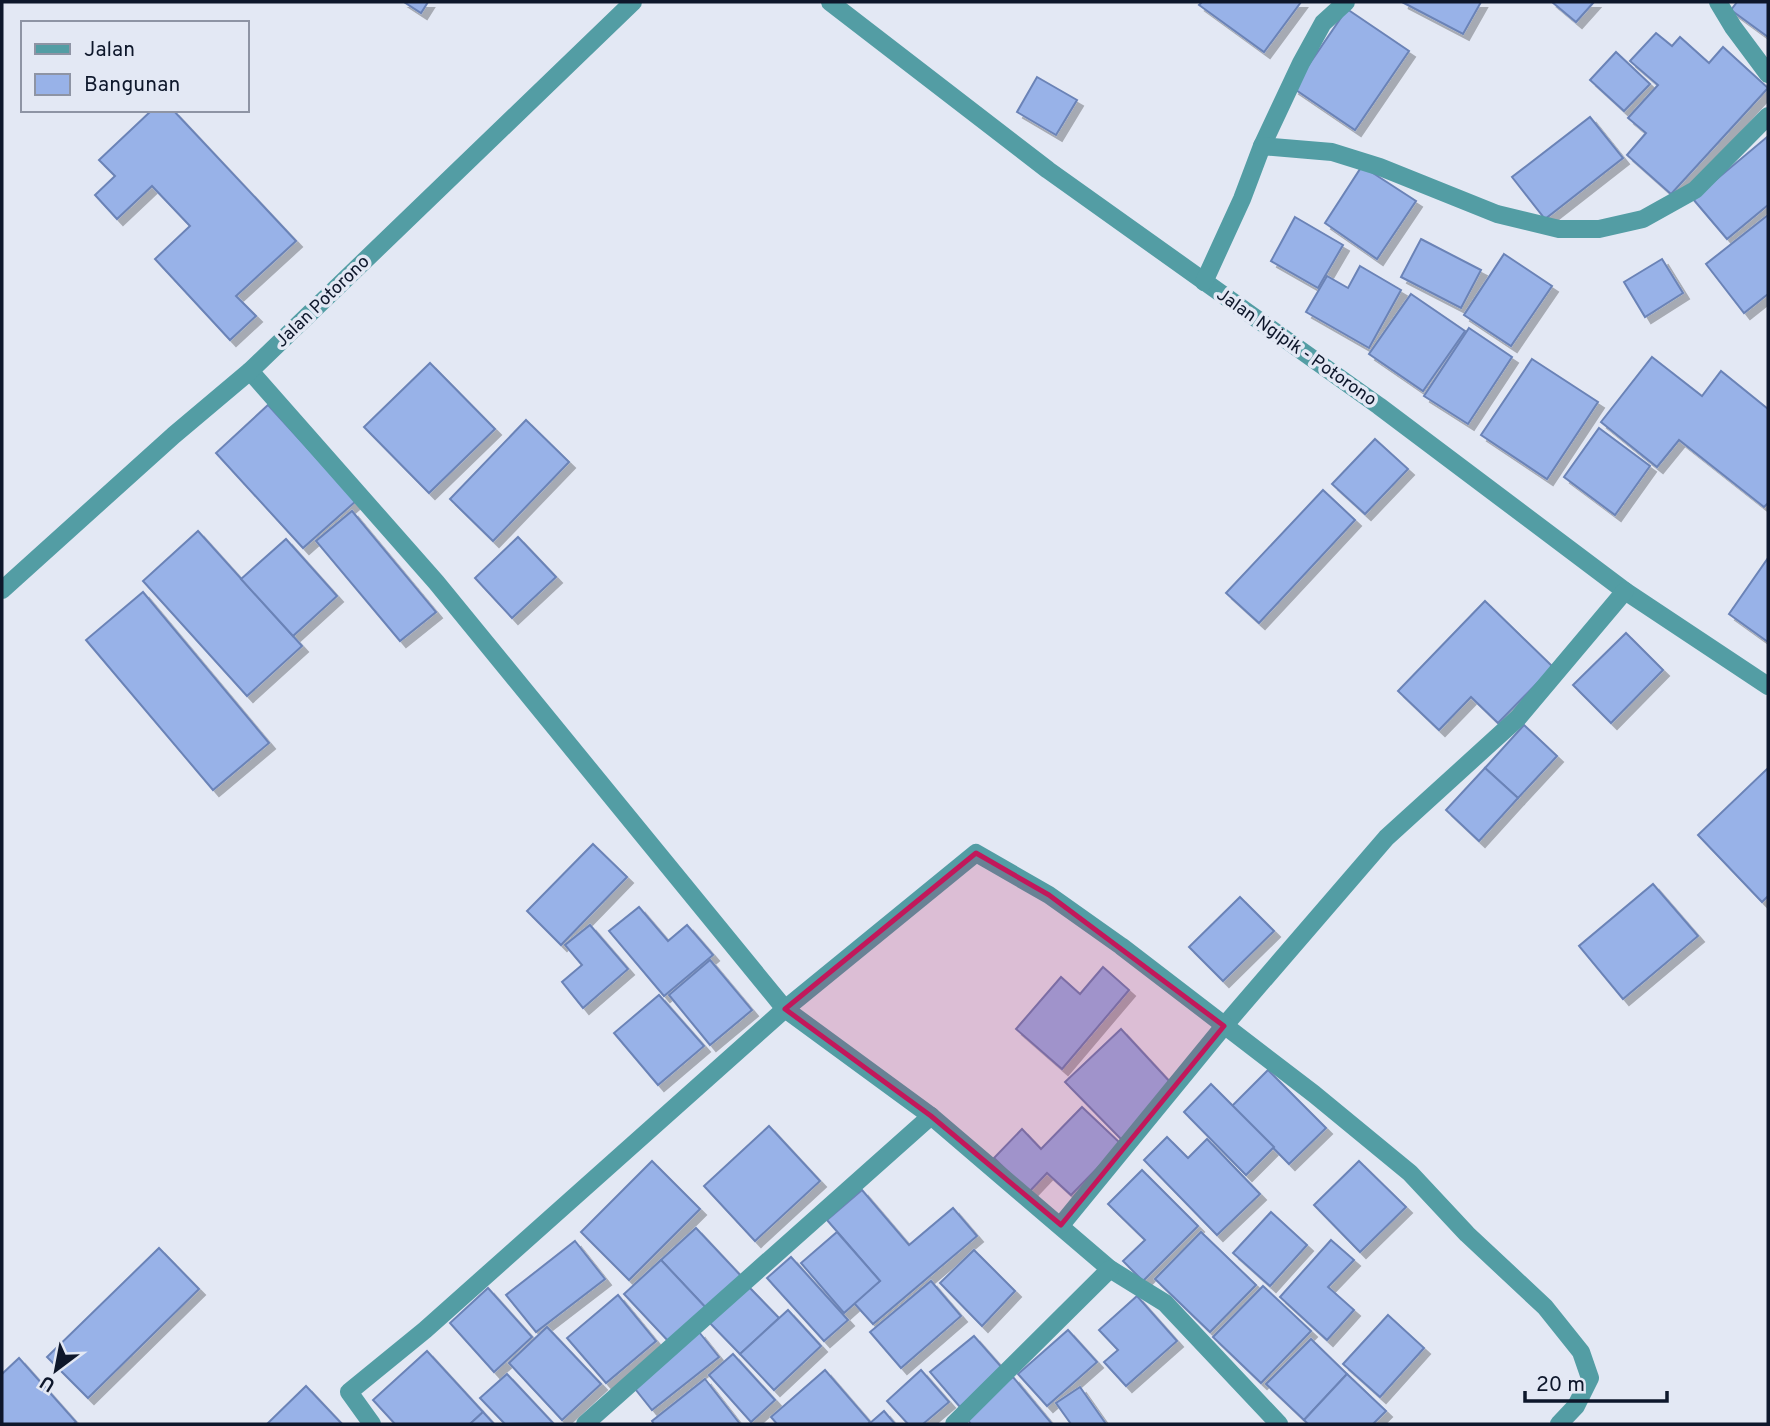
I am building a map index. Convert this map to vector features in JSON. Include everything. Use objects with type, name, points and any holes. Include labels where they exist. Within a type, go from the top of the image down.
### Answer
[{"type":"street","name":"Jalan Potorono","points":[[2,590],[174,435],[250,372],[634,2]]},
{"type":"street","name":"Jalan Ngipik - Potorono","points":[[830,2],[1048,170],[1379,406],[1625,591],[1768,686]]},
{"type":"street","points":[[1204,282],[1242,199],[1262,146],[1301,64],[1323,23],[1346,2]]},
{"type":"street","points":[[1718,2],[1768,74]]},
{"type":"street","points":[[1262,146],[1332,152],[1380,167],[1497,214],[1559,229],[1600,229],[1643,219],[1695,190],[1768,116]]},
{"type":"street","points":[[250,372],[436,582],[785,1009],[931,1116],[1110,1269],[1166,1303],[1279,1424]]},
{"type":"street","points":[[1061,1225],[1224,1026],[1387,838],[1518,718],[1625,591]]},
{"type":"street","points":[[372,1424],[349,1392],[425,1330],[785,1009],[976,853],[1049,895],[1171,984],[1314,1094],[1410,1173],[1467,1234],[1545,1307],[1581,1352],[1590,1378],[1576,1406],[1559,1424]]},
{"type":"street","points":[[585,1424],[931,1116]]},
{"type":"street","points":[[954,1424],[1110,1269]]},
{"type":"highlighted area","points":[[976,853],[1049,895],[1224,1026],[1061,1225],[931,1116],[785,1009]]},
{"type":"building","points":[[404,2],[428,2],[421,13]]},
{"type":"building","points":[[1202,2],[1301,2],[1264,52],[1199,5]]},
{"type":"building","points":[[1402,2],[1481,2],[1463,34]]},
{"type":"building","points":[[1552,2],[1594,2],[1576,22]]},
{"type":"building","points":[[1737,2],[1768,2],[1768,37],[1731,10]]},
{"type":"building","points":[[1347,9],[1409,51],[1355,130],[1293,88]]},
{"type":"building","points":[[1656,33],[1672,46],[1680,37],[1709,63],[1723,47],[1768,88],[1671,194],[1627,155],[1646,133],[1628,118],[1658,85],[1630,61]]},
{"type":"building","points":[[1616,52],[1650,84],[1624,111],[1590,80]]},
{"type":"building","points":[[1037,77],[1077,100],[1056,135],[1017,112]]},
{"type":"building","points":[[150,112],[175,112],[296,241],[236,296],[256,316],[230,340],[155,259],[190,226],[152,186],[117,219],[95,195],[115,176],[99,160]]},
{"type":"building","points":[[1590,117],[1623,158],[1545,219],[1512,177]]},
{"type":"building","points":[[1767,137],[1768,205],[1727,239],[1693,199]]},
{"type":"building","points":[[1362,166],[1416,201],[1377,259],[1325,223]]},
{"type":"building","points":[[1768,215],[1768,294],[1744,313],[1706,264]]},
{"type":"building","points":[[1295,217],[1343,245],[1318,288],[1271,261]]},
{"type":"building","points":[[1421,239],[1481,270],[1461,308],[1401,277]]},
{"type":"building","points":[[1504,254],[1552,286],[1511,346],[1464,315]]},
{"type":"building","points":[[1662,259],[1683,293],[1645,317],[1624,282]]},
{"type":"building","points":[[1360,266],[1401,290],[1369,348],[1306,312],[1327,276],[1348,288]]},
{"type":"building","points":[[1411,294],[1465,331],[1423,391],[1369,354]]},
{"type":"building","points":[[1469,328],[1512,357],[1468,424],[1424,396]]},
{"type":"building","points":[[1652,357],[1702,396],[1721,371],[1768,409],[1768,503],[1764,507],[1679,440],[1657,467],[1601,422]]},
{"type":"building","points":[[1532,359],[1598,402],[1547,479],[1481,435]]},
{"type":"building","points":[[430,363],[495,429],[429,493],[364,427]]},
{"type":"building","points":[[268,405],[356,501],[303,548],[216,453]]},
{"type":"building","points":[[526,420],[569,462],[493,541],[450,499]]},
{"type":"building","points":[[1599,428],[1650,466],[1615,515],[1564,477]]},
{"type":"building","points":[[1375,439],[1408,469],[1365,514],[1332,484]]},
{"type":"building","points":[[1323,490],[1355,520],[1259,623],[1226,593]]},
{"type":"building","points":[[352,511],[436,612],[400,641],[316,541]]},
{"type":"building","points":[[198,531],[302,646],[247,696],[143,581]]},
{"type":"building","points":[[518,537],[556,577],[512,618],[475,578]]},
{"type":"building","points":[[286,539],[337,596],[293,636],[241,579]]},
{"type":"building","points":[[1768,558],[1768,642],[1729,614]]},
{"type":"building","points":[[143,592],[269,743],[213,790],[86,640]]},
{"type":"building","points":[[1485,601],[1553,667],[1498,723],[1471,697],[1439,730],[1398,691]]},
{"type":"building","points":[[1626,633],[1663,670],[1611,723],[1573,685]]},
{"type":"building","points":[[1524,725],[1557,756],[1518,798],[1485,768]]},
{"type":"building","points":[[1485,768],[1518,798],[1479,841],[1446,810]]},
{"type":"building","points":[[1768,768],[1768,896],[1762,902],[1698,835]]},
{"type":"building","points":[[593,844],[627,877],[561,945],[527,911]]},
{"type":"building","points":[[1653,884],[1698,936],[1623,999],[1579,946]]},
{"type":"building","points":[[1240,897],[1274,931],[1223,981],[1189,947]]},
{"type":"building","points":[[639,907],[668,941],[687,925],[713,955],[664,996],[609,931]]},
{"type":"building","points":[[590,925],[628,969],[583,1008],[562,982],[582,965],[565,945]]},
{"type":"building","points":[[710,960],[752,1010],[710,1045],[669,995]]},
{"type":"building","points":[[1103,967],[1129,990],[1062,1069],[1016,1029],[1061,977],[1080,994]]},
{"type":"building","points":[[659,995],[704,1046],[658,1085],[614,1033]]},
{"type":"building","points":[[1121,1029],[1171,1083],[1122,1140],[1065,1082]]},
{"type":"building","points":[[1268,1070],[1326,1128],[1289,1164],[1232,1106]]},
{"type":"building","points":[[1211,1084],[1274,1147],[1246,1175],[1184,1112]]},
{"type":"building","points":[[1082,1107],[1121,1144],[1071,1195],[1047,1173],[1029,1192],[994,1158],[1022,1129],[1041,1149]]},
{"type":"building","points":[[769,1126],[820,1181],[755,1241],[704,1186]]},
{"type":"building","points":[[1167,1137],[1188,1158],[1207,1139],[1260,1194],[1217,1235],[1144,1160]]},
{"type":"building","points":[[652,1161],[700,1209],[629,1280],[581,1232]]},
{"type":"building","points":[[1359,1161],[1406,1207],[1360,1252],[1314,1205]]},
{"type":"building","points":[[1142,1170],[1198,1226],[1143,1281],[1123,1261],[1145,1240],[1108,1204]]},
{"type":"building","points":[[862,1190],[909,1245],[953,1208],[977,1236],[873,1324],[854,1303],[880,1281],[827,1220]]},
{"type":"building","points":[[1271,1212],[1307,1245],[1270,1286],[1233,1253]]},
{"type":"building","points":[[696,1228],[743,1278],[708,1310],[661,1260]]},
{"type":"building","points":[[837,1232],[880,1281],[844,1313],[801,1263]]},
{"type":"building","points":[[1201,1232],[1256,1285],[1210,1332],[1155,1279]]},
{"type":"building","points":[[1331,1240],[1354,1260],[1328,1287],[1354,1310],[1327,1340],[1280,1297]]},
{"type":"building","points":[[575,1241],[605,1279],[536,1332],[506,1295]]},
{"type":"building","points":[[159,1248],[199,1289],[88,1398],[47,1357]]},
{"type":"building","points":[[974,1250],[1015,1291],[982,1326],[940,1283]]},
{"type":"building","points":[[791,1257],[848,1320],[824,1341],[767,1278]]},
{"type":"building","points":[[661,1260],[708,1310],[671,1344],[624,1294]]},
{"type":"building","points":[[931,1281],[961,1316],[901,1368],[870,1332]]},
{"type":"building","points":[[746,1284],[779,1318],[740,1354],[707,1320]]},
{"type":"building","points":[[1263,1286],[1311,1331],[1261,1383],[1213,1337]]},
{"type":"building","points":[[488,1288],[532,1337],[494,1372],[450,1323]]},
{"type":"building","points":[[618,1295],[656,1341],[606,1383],[567,1338]]},
{"type":"building","points":[[1137,1296],[1177,1341],[1126,1386],[1104,1362],[1118,1350],[1099,1330]]},
{"type":"building","points":[[788,1310],[821,1346],[774,1390],[740,1354]]},
{"type":"building","points":[[1388,1315],[1424,1348],[1380,1397],[1343,1364]]},
{"type":"building","points":[[547,1327],[601,1384],[562,1420],[509,1363]]},
{"type":"building","points":[[1068,1330],[1097,1362],[1047,1406],[1018,1374]]},
{"type":"building","points":[[699,1332],[719,1357],[652,1410],[632,1385]]},
{"type":"building","points":[[974,1336],[1004,1370],[960,1407],[930,1372]]},
{"type":"building","points":[[1311,1339],[1347,1374],[1304,1420],[1266,1384]]},
{"type":"building","points":[[427,1351],[483,1412],[470,1424],[395,1424],[373,1400]]},
{"type":"building","points":[[733,1354],[775,1400],[751,1422],[709,1375]]},
{"type":"building","points":[[19,1358],[76,1422],[2,1424],[2,1374]]},
{"type":"building","points":[[825,1370],[870,1422],[777,1424],[771,1417]]},
{"type":"building","points":[[921,1370],[949,1402],[923,1424],[908,1424],[887,1401]]},
{"type":"building","points":[[507,1374],[553,1423],[505,1424],[480,1398]]},
{"type":"building","points":[[1347,1374],[1386,1411],[1373,1424],[1308,1424],[1304,1420]]},
{"type":"building","points":[[1013,1377],[1052,1424],[971,1424],[964,1415]]},
{"type":"building","points":[[705,1379],[740,1424],[654,1424],[652,1421]]},
{"type":"building","points":[[306,1386],[342,1424],[267,1424]]},
{"type":"building","points":[[1080,1387],[1106,1424],[1071,1424],[1056,1403]]},
{"type":"building","points":[[884,1411],[895,1424],[869,1424]]},
{"type":"building","points":[[483,1412],[494,1424],[470,1424]]}]
